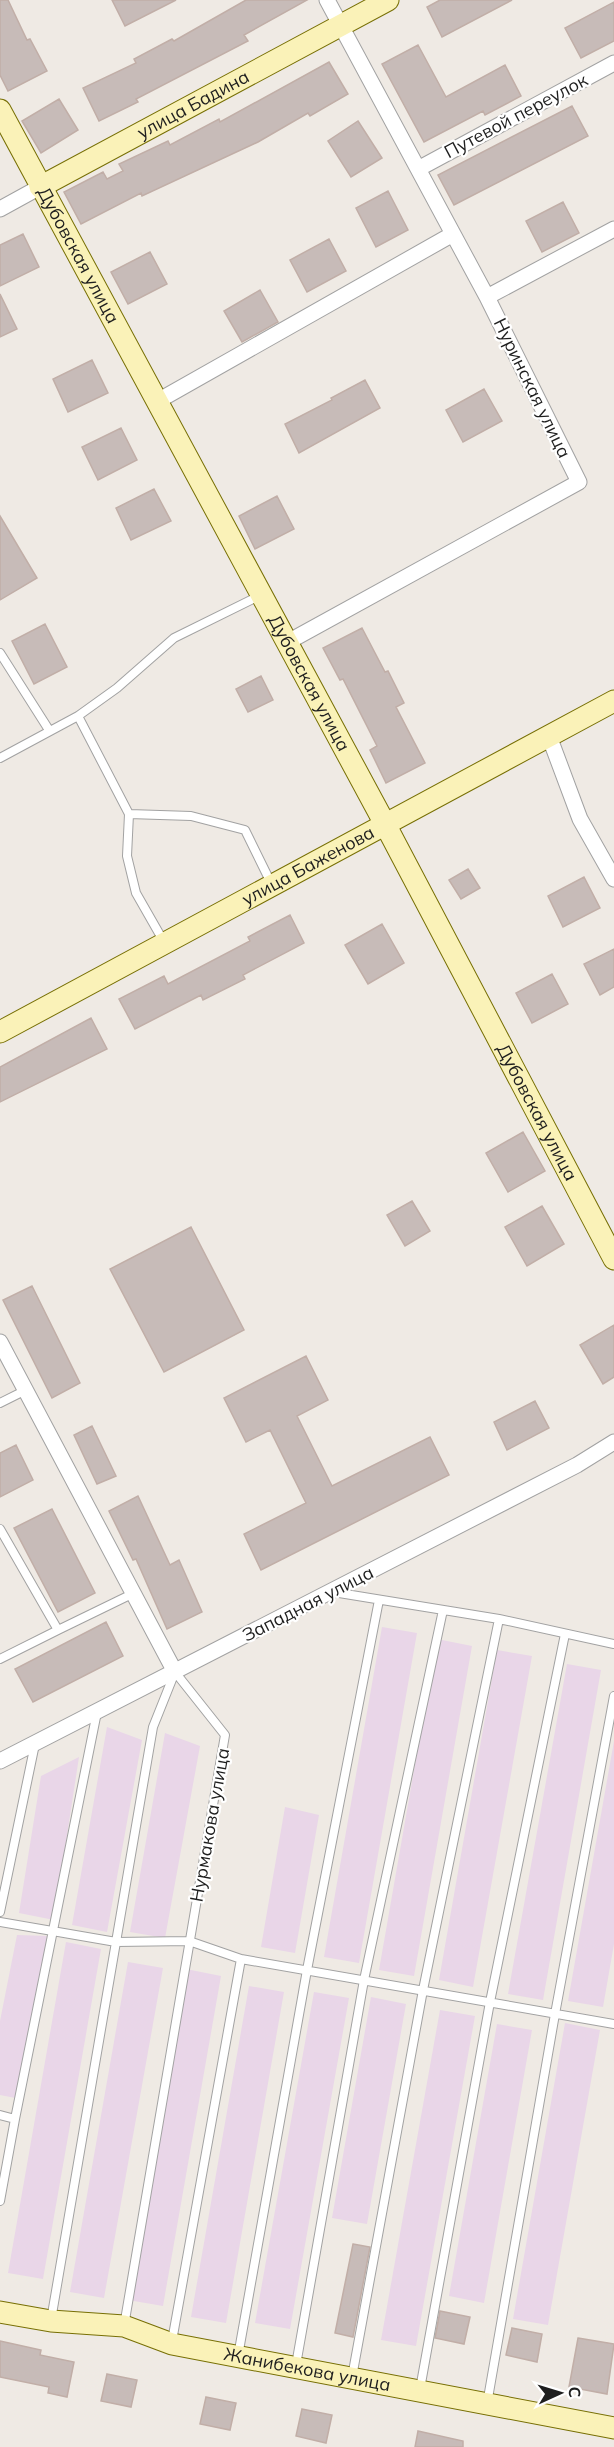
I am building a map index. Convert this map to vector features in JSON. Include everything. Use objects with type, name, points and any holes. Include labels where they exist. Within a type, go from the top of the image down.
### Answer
[{"type":"main road","name":"улица Бадина","points":[[40,187],[388,0]]},
{"type":"main road","name":"Дубовская улица","points":[[0,110],[384,824],[614,1259]]},
{"type":"main road","name":"улица Баженова","points":[[0,1032],[614,701]]},
{"type":"main road","name":"Жанибекова улица","points":[[0,2312],[51,2321],[124,2326],[172,2344],[614,2428]]},
{"type":"street","name":"Нуринская улица","points":[[286,643],[579,482],[487,297],[327,0]]},
{"type":"street","name":"Путевой переулок","points":[[418,169],[614,63]]},
{"type":"street","name":"улица Бадина","points":[[0,209],[40,187]]},
{"type":"street","points":[[487,297],[614,229]]},
{"type":"street","points":[[156,402],[453,234]]},
{"type":"street","points":[[549,736],[580,819],[614,879]]},
{"type":"street","name":"Нурмакова улица","points":[[0,1342],[175,1672]]},
{"type":"street","name":"Западная улица","points":[[0,1761],[578,1465],[614,1442]]},
{"type":"lane","points":[[0,758],[78,716],[117,688],[174,638],[261,595]]},
{"type":"lane","points":[[0,653],[49,730]]},
{"type":"lane","points":[[78,716],[129,814],[127,856],[136,893],[165,943]]},
{"type":"lane","points":[[129,814],[191,816],[245,830],[272,885]]},
{"type":"lane","points":[[0,1403],[26,1390]]},
{"type":"lane","points":[[0,1529],[58,1630]]},
{"type":"lane","points":[[333,1592],[499,1619],[614,1644]]},
{"type":"lane","points":[[0,1659],[132,1594]]},
{"type":"lane","points":[[238,2357],[307,1970],[379,1600]]},
{"type":"lane","points":[[296,2368],[364,1980],[443,1610]]},
{"type":"lane","points":[[352,2378],[423,1990],[499,1619]]},
{"type":"lane","points":[[419,2391],[490,2002],[565,1634]]},
{"type":"lane","points":[[51,2321],[153,1726],[175,1672]]},
{"type":"lane","name":"Нурмакова улица","points":[[124,2326],[225,1735],[175,1672]]},
{"type":"lane","points":[[487,2404],[555,2014],[614,1696]]},
{"type":"lane","points":[[0,2201],[97,1712]]},
{"type":"lane","points":[[0,1912],[35,1744]]},
{"type":"lane","points":[[0,1922],[116,1942],[189,1941],[242,1959],[614,2023]]},
{"type":"lane","points":[[172,2344],[242,1959]]},
{"type":"lane","points":[[0,2115],[15,2120]]},
{"type":"shaded area","points":[[382,1627],[417,1633],[359,1963],[324,1957]]},
{"type":"shaded area","points":[[437,1639],[472,1646],[414,1976],[379,1970]]},
{"type":"shaded area","points":[[497,1650],[532,1656],[473,1987],[439,1980]]},
{"type":"shaded area","points":[[567,1664],[601,1670],[543,2000],[508,1994]]},
{"type":"shaded area","points":[[107,1727],[142,1740],[107,1932],[72,1925]]},
{"type":"shaded area","points":[[165,1733],[200,1746],[165,1938],[130,1932]]},
{"type":"shaded area","points":[[614,1741],[614,1944],[603,2007],[568,2001]]},
{"type":"shaded area","points":[[79,1757],[54,1920],[19,1913],[41,1776]]},
{"type":"shaded area","points":[[285,1807],[319,1815],[295,1953],[261,1947]]},
{"type":"shaded area","points":[[17,1935],[47,1936],[21,2099],[0,2095],[0,2021]]},
{"type":"shaded area","points":[[66,1942],[101,1949],[43,2279],[8,2273]]},
{"type":"shaded area","points":[[128,1962],[163,1968],[104,2298],[70,2292]]},
{"type":"shaded area","points":[[186,1969],[221,1976],[163,2306],[128,2300]]},
{"type":"shaded area","points":[[249,1986],[284,1992],[226,2323],[191,2317]]},
{"type":"shaded area","points":[[314,1992],[349,1998],[290,2329],[255,2323]]},
{"type":"shaded area","points":[[371,1997],[406,2004],[367,2224],[332,2218]]},
{"type":"shaded area","points":[[440,2010],[475,2016],[416,2346],[381,2340]]},
{"type":"shaded area","points":[[565,2023],[600,2030],[548,2325],[513,2319]]},
{"type":"shaded area","points":[[497,2024],[532,2030],[484,2303],[449,2296]]},
{"type":"building","points":[[0,0],[8,0],[27,40],[30,39],[47,71],[8,91],[0,75]]},
{"type":"building","points":[[112,0],[176,0],[125,26]]},
{"type":"building","points":[[246,0],[307,0],[244,35],[248,41],[136,99],[138,102],[99,121],[83,88],[136,63],[134,59],[172,39],[174,41]]},
{"type":"building","points":[[440,0],[512,0],[442,37],[427,7]]},
{"type":"building","points":[[614,2],[614,41],[581,58],[565,28]]},
{"type":"building","points":[[418,45],[446,97],[505,65],[521,96],[485,115],[483,111],[424,142],[382,64]]},
{"type":"building","points":[[329,62],[348,94],[310,116],[308,113],[258,142],[142,196],[141,193],[81,224],[64,192],[103,172],[107,179],[123,171],[119,164],[168,141],[170,145],[219,119],[220,122]]},
{"type":"building","points":[[59,99],[78,130],[41,153],[22,121]]},
{"type":"building","points":[[572,106],[588,136],[454,205],[438,175]]},
{"type":"building","points":[[358,121],[382,158],[351,177],[328,141]]},
{"type":"building","points":[[388,191],[408,230],[376,247],[356,208]]},
{"type":"building","points":[[563,202],[579,233],[542,252],[526,221]]},
{"type":"building","points":[[23,234],[39,267],[0,286],[0,245]]},
{"type":"building","points":[[329,239],[346,271],[307,292],[290,260]]},
{"type":"building","points":[[150,252],[167,284],[128,304],[111,272]]},
{"type":"building","points":[[260,290],[278,322],[242,342],[224,311]]},
{"type":"building","points":[[0,294],[17,329],[0,337]]},
{"type":"building","points":[[92,360],[108,393],[68,412],[53,379]]},
{"type":"building","points":[[365,380],[380,408],[299,453],[285,424]]},
{"type":"building","points":[[484,389],[502,421],[463,442],[446,410]]},
{"type":"building","points":[[121,428],[137,460],[98,480],[82,447]]},
{"type":"building","points":[[154,489],[171,521],[131,540],[116,508]]},
{"type":"building","points":[[277,496],[294,529],[255,549],[239,516]]},
{"type":"building","points":[[0,516],[37,578],[0,600]]},
{"type":"building","points":[[45,624],[67,667],[34,684],[12,641]]},
{"type":"building","points":[[362,628],[404,703],[396,707],[425,763],[386,783],[370,750],[377,746],[343,679],[340,680],[323,648]]},
{"type":"building","points":[[261,676],[273,700],[248,712],[236,689]]},
{"type":"building","points":[[468,869],[480,888],[461,899],[449,880]]},
{"type":"building","points":[[584,877],[600,908],[563,927],[548,896]]},
{"type":"building","points":[[290,915],[304,943],[243,975],[245,979],[203,1000],[201,995],[135,1029],[119,999],[164,976],[168,984],[250,941],[248,937]]},
{"type":"building","points":[[382,924],[404,963],[368,984],[345,945]]},
{"type":"building","points":[[614,949],[614,987],[600,995],[584,964]]},
{"type":"building","points":[[552,974],[568,1004],[532,1023],[516,993]]},
{"type":"building","points":[[91,1018],[107,1049],[0,1102],[0,1067]]},
{"type":"building","points":[[523,1132],[545,1171],[508,1192],[486,1153]]},
{"type":"building","points":[[412,1201],[430,1231],[405,1246],[387,1215]]},
{"type":"building","points":[[542,1206],[564,1244],[527,1266],[505,1227]]},
{"type":"building","points":[[191,1227],[244,1330],[164,1372],[110,1269]]},
{"type":"building","points":[[32,1286],[80,1383],[52,1398],[3,1300]]},
{"type":"building","points":[[614,1325],[614,1377],[603,1384],[580,1345]]},
{"type":"building","points":[[306,1356],[328,1400],[297,1416],[332,1486],[430,1437],[449,1475],[261,1570],[244,1534],[306,1503],[270,1430],[246,1442],[224,1398]]},
{"type":"building","points":[[535,1401],[549,1428],[507,1450],[494,1422]]},
{"type":"building","points":[[92,1426],[116,1476],[97,1484],[74,1435]]},
{"type":"building","points":[[16,1445],[33,1480],[0,1497],[0,1453]]},
{"type":"building","points":[[138,1496],[170,1565],[179,1560],[202,1612],[167,1629],[136,1559],[133,1560],[109,1511]]},
{"type":"building","points":[[52,1509],[95,1593],[58,1612],[14,1528]]},
{"type":"building","points":[[106,1622],[123,1656],[33,1702],[15,1669]]},
{"type":"building","points":[[353,2244],[370,2247],[353,2337],[335,2333]]},
{"type":"building","points":[[440,2311],[470,2317],[464,2344],[435,2338]]},
{"type":"building","points":[[512,2328],[542,2334],[537,2362],[506,2355]]},
{"type":"building","points":[[578,2338],[614,2344],[607,2394],[569,2387]]},
{"type":"building","points":[[0,2341],[41,2350],[40,2355],[74,2362],[67,2397],[48,2393],[49,2387],[0,2377]]},
{"type":"building","points":[[107,2374],[137,2380],[131,2407],[101,2401]]},
{"type":"building","points":[[206,2397],[236,2403],[230,2430],[200,2424]]},
{"type":"building","points":[[302,2409],[332,2415],[326,2443],[296,2436]]},
{"type":"building","points":[[418,2431],[463,2441],[463,2447],[415,2447]]}]
